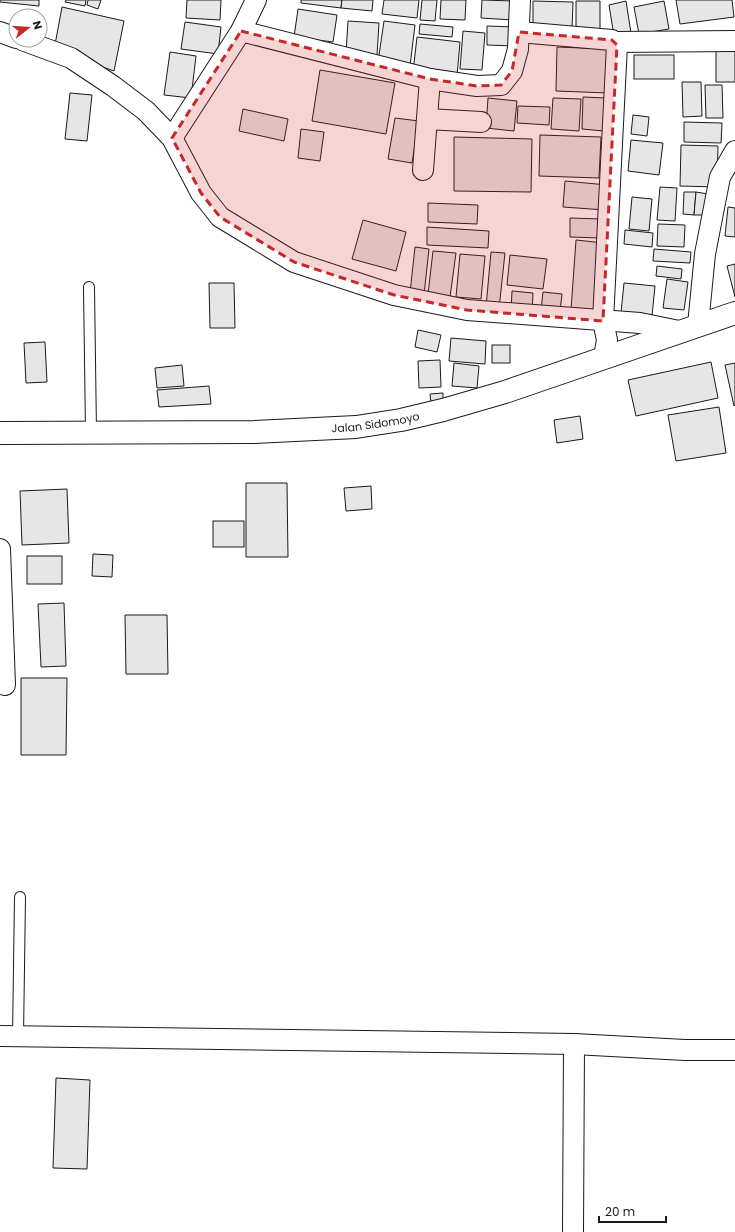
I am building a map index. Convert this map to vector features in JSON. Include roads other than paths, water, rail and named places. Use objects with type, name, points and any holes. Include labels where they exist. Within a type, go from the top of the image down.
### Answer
[{"type":"main road","name":"Jalan Sidomoyo","points":[[0,433],[254,432],[356,427],[443,410],[505,392],[735,313]]},
{"type":"street","points":[[172,138],[241,31],[256,0]]},
{"type":"street","points":[[241,31],[430,79],[477,86],[501,85],[512,71],[518,49],[520,0]]},
{"type":"street","points":[[519,32],[612,40],[616,42],[735,41]]},
{"type":"street","points":[[604,357],[607,340],[603,321],[616,42]]},
{"type":"street","points":[[44,48],[72,58],[146,111],[172,138],[201,193],[220,217],[294,262],[394,295],[467,310],[688,328],[706,254],[720,177],[733,159]]},
{"type":"street","points":[[423,170],[430,79]]},
{"type":"street","points":[[427,119],[481,122]]},
{"type":"street","points":[[0,549],[5,685]]},
{"type":"street","points":[[9,1037],[574,1044],[685,1050],[735,1050]]},
{"type":"street","points":[[573,1232],[574,1044]]},
{"type":"lane","points":[[89,287],[91,433]]},
{"type":"lane","points":[[9,1037],[20,897]]}]
